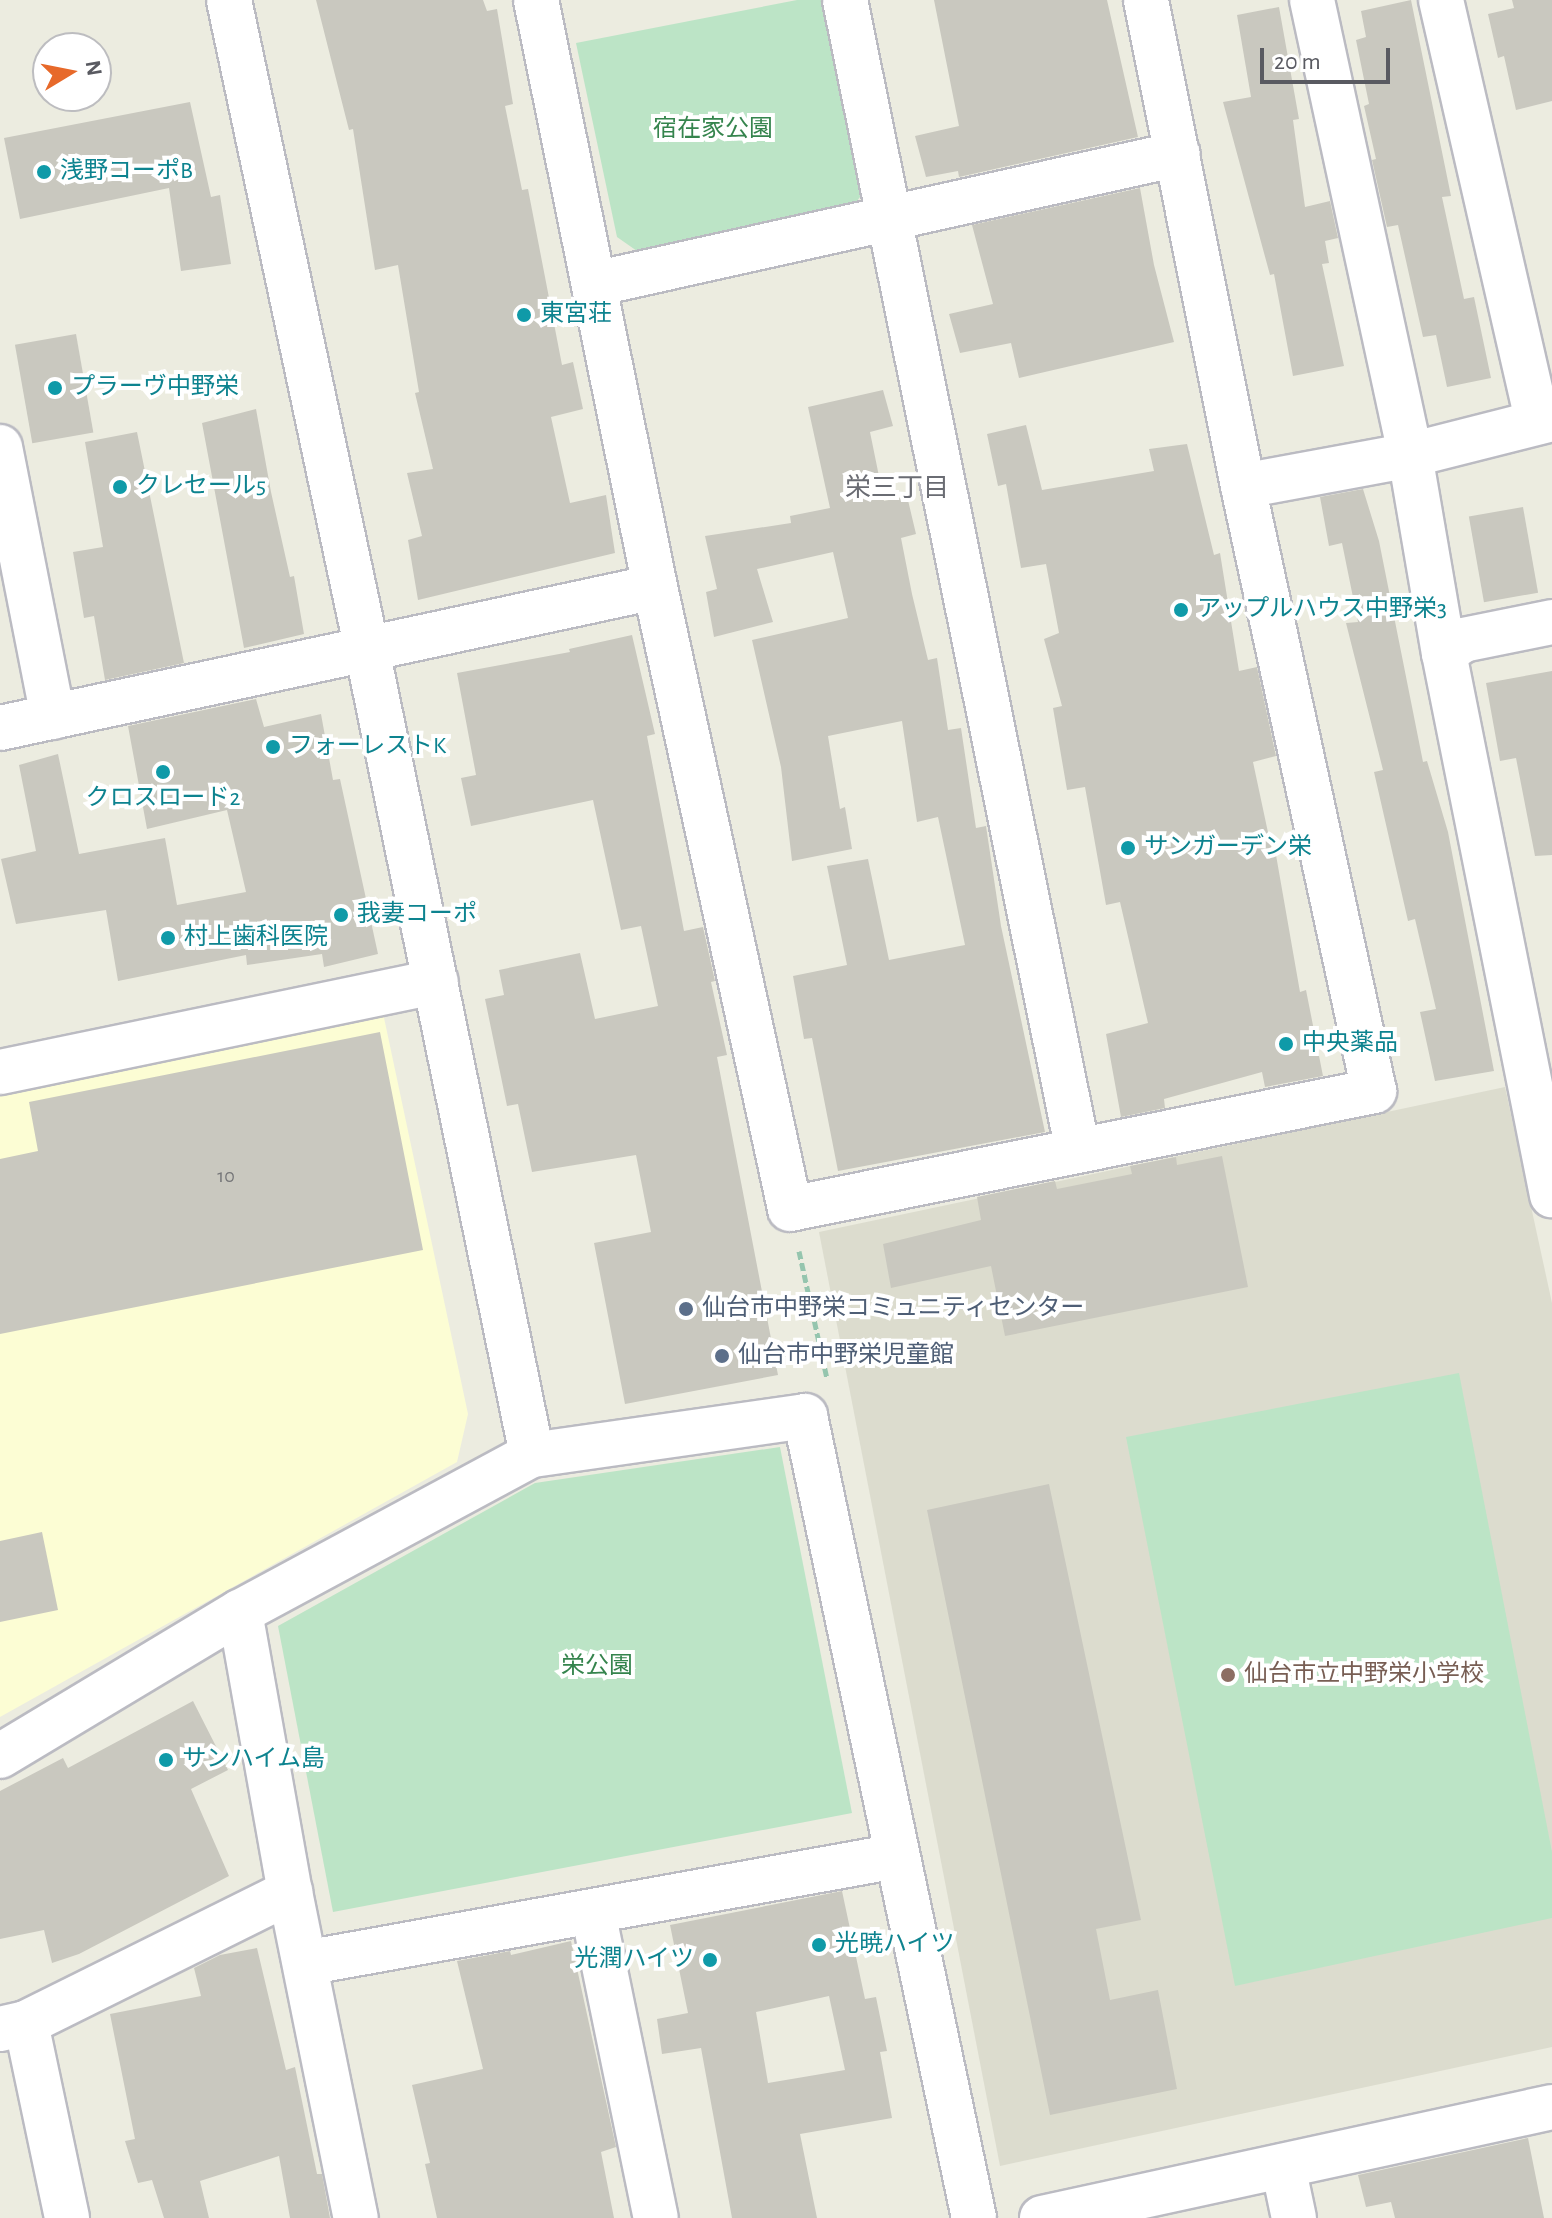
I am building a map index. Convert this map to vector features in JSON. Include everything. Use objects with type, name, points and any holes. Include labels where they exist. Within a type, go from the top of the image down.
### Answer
[{"type":"street","points":[[229,0],[367,650],[532,1455]]},
{"type":"street","points":[[536,0],[655,587],[790,1209],[1374,1091],[1243,486],[1146,0]]},
{"type":"street","points":[[845,0],[1078,1151]]},
{"type":"street","points":[[1312,0],[1410,455],[1444,653],[1552,1195]]},
{"type":"street","points":[[1243,486],[1410,455],[1545,421],[1441,0]]},
{"type":"street","points":[[594,284],[1178,154]]},
{"type":"street","points":[[0,447],[53,717]]},
{"type":"street","points":[[0,728],[655,587]]},
{"type":"street","points":[[1444,653],[1463,640],[1552,622]]},
{"type":"street","points":[[0,1072],[436,982]]},
{"type":"street","points":[[0,1756],[240,1612],[532,1455],[805,1416],[974,2218]]},
{"type":"street","points":[[240,1612],[290,1892],[356,2218]]},
{"type":"street","points":[[305,1963],[897,1856]]},
{"type":"street","points":[[67,2218],[13,2026],[290,1892]]},
{"type":"street","points":[[593,1912],[656,2218]]},
{"type":"street","points":[[1042,2218],[1552,2107]]},
{"type":"street","points":[[1283,2166],[1294,2218]]},
{"type":"path","points":[[790,1209],[829,1382]]},
{"type":"shaded area","points":[[383,1013],[468,1414],[457,1462],[0,1717],[0,1093]]},
{"type":"shaded area","name":"仙台市立中野栄小学校","points":[[1505,1087],[1552,1303],[1552,2047],[1000,2166],[819,1232]]},
{"type":"green space","name":"宿在家公園","points":[[797,0],[826,0],[866,189],[845,217],[647,258],[617,237],[576,43]]},
{"type":"green space","points":[[1459,1373],[1552,1852],[1552,1918],[1235,1986],[1126,1437]]},
{"type":"green space","name":"栄公園","points":[[780,1447],[852,1813],[333,1912],[278,1626],[535,1483]]},
{"type":"building","points":[[316,0],[483,0],[487,11],[497,9],[513,104],[505,106],[522,190],[528,189],[562,365],[573,362],[583,409],[551,417],[570,503],[606,495],[615,553],[418,600],[408,540],[422,536],[407,473],[433,469],[415,393],[419,392],[398,265],[375,270],[353,129],[349,130]]},
{"type":"building","points":[[934,0],[1107,0],[1138,137],[959,177],[958,171],[926,177],[915,136],[959,126]]},
{"type":"building","points":[[1411,0],[1451,196],[1442,197],[1464,299],[1474,297],[1491,378],[1447,387],[1436,335],[1423,337],[1398,225],[1387,227],[1372,160],[1376,159],[1364,106],[1369,104],[1356,40],[1366,37],[1361,11]]},
{"type":"building","points":[[1512,0],[1552,0],[1552,101],[1516,110],[1504,56],[1498,58],[1488,14],[1514,8]]},
{"type":"building","points":[[1279,7],[1299,119],[1293,120],[1305,207],[1330,201],[1338,238],[1325,241],[1329,263],[1322,264],[1344,366],[1293,376],[1274,274],[1270,275],[1223,102],[1251,97],[1237,15]]},
{"type":"building","points":[[190,102],[211,197],[220,195],[231,264],[181,271],[169,188],[20,219],[4,138]]},
{"type":"building","points":[[1140,188],[1154,265],[1174,342],[1019,378],[1011,343],[960,353],[949,314],[993,304],[972,225]]},
{"type":"building","name":"プラーヴ中野栄","points":[[76,334],[93,432],[32,443],[15,345]]},
{"type":"building","points":[[883,390],[893,426],[870,432],[884,501],[907,496],[916,534],[901,538],[912,594],[928,660],[937,658],[948,730],[961,728],[976,828],[986,826],[1001,926],[1045,1132],[838,1171],[812,1038],[804,1039],[793,976],[847,965],[827,866],[868,859],[889,960],[965,945],[938,817],[917,822],[902,721],[828,736],[840,809],[845,807],[852,849],[792,861],[781,767],[752,640],[848,618],[833,552],[757,569],[773,622],[714,637],[706,592],[717,589],[705,536],[791,523],[790,516],[830,508],[808,407]]},
{"type":"building","points":[[256,409],[271,492],[290,577],[294,576],[304,634],[244,648],[202,423]]},
{"type":"building","points":[[1026,425],[1042,490],[1154,471],[1149,449],[1187,444],[1214,555],[1220,553],[1239,671],[1257,667],[1276,756],[1253,762],[1273,856],[1276,855],[1300,992],[1306,990],[1323,1076],[1265,1087],[1262,1072],[1164,1099],[1165,1108],[1121,1117],[1106,1034],[1148,1023],[1120,902],[1106,905],[1085,787],[1067,790],[1053,708],[1062,706],[1044,639],[1059,633],[1046,564],[1021,568],[1006,484],[998,486],[987,434]]},
{"type":"building","points":[[137,432],[184,663],[105,680],[94,616],[84,618],[73,552],[103,547],[85,442]]},
{"type":"building","points":[[1363,489],[1379,541],[1423,762],[1427,761],[1448,832],[1494,1071],[1435,1081],[1420,1012],[1436,1009],[1415,919],[1408,921],[1374,772],[1383,770],[1346,623],[1358,622],[1342,543],[1329,546],[1320,497]]},
{"type":"building","points":[[1523,507],[1538,593],[1484,602],[1469,517]]},
{"type":"building","points":[[632,635],[655,734],[647,736],[684,931],[703,927],[715,981],[711,982],[727,1055],[717,1057],[778,1375],[625,1404],[594,1243],[651,1232],[636,1155],[532,1172],[518,1104],[507,1106],[485,999],[504,995],[499,970],[580,953],[595,1019],[658,1006],[641,926],[621,930],[593,800],[471,826],[461,778],[476,775],[457,673],[570,652],[569,649]]},
{"type":"building","points":[[1552,671],[1552,855],[1535,856],[1516,758],[1500,761],[1486,683]]},
{"type":"building","points":[[256,699],[264,727],[321,714],[333,780],[340,779],[378,954],[324,967],[322,954],[247,965],[246,955],[118,981],[106,910],[16,924],[1,859],[36,851],[19,765],[58,754],[79,854],[165,838],[177,905],[246,892],[227,810],[147,829],[128,726]]},
{"type":"building","points":[[380,1032],[423,1250],[0,1334],[0,1159],[38,1151],[29,1102]]},
{"type":"building","points":[[1222,1156],[1248,1287],[1005,1336],[991,1266],[891,1288],[883,1244],[981,1220],[977,1197],[1055,1181],[1057,1189],[1132,1174],[1130,1166],[1176,1157],[1177,1165]]},
{"type":"building","points":[[1049,1484],[1141,1920],[1096,1929],[1110,2000],[1158,1990],[1177,2089],[1050,2115],[927,1510]]},
{"type":"building","points":[[42,1532],[58,1610],[0,1622],[0,1541]]},
{"type":"building","points":[[193,1701],[228,1770],[191,1789],[229,1876],[79,1954],[52,1963],[44,1930],[0,1939],[0,1791],[63,1758],[68,1768]]},
{"type":"building","points":[[842,1891],[865,1999],[876,1997],[887,2051],[880,2052],[892,2118],[800,2134],[817,2218],[732,2218],[701,2048],[662,2054],[657,2019],[688,2013],[670,1925]],"holes":[[[829,1996],[845,2070],[768,2083],[756,2012]]]},
{"type":"building","points":[[571,1941],[616,2147],[601,2152],[614,2218],[437,2218],[425,2164],[430,2163],[412,2085],[483,2069],[457,1961],[510,1951],[511,1955]]},
{"type":"building","points":[[257,1948],[286,2070],[295,2067],[317,2174],[322,2174],[330,2218],[290,2218],[279,2156],[200,2181],[209,2218],[164,2218],[152,2180],[138,2183],[125,2141],[135,2139],[110,2014],[201,1996],[194,1968],[220,1955]]},
{"type":"building","points":[[1528,2138],[1544,2218],[1395,2218],[1391,2202],[1366,2207],[1358,2175]]},
{"type":"place","name":"浅野コーポB","points":[[44,172]]},
{"type":"place","name":"東宮荘","points":[[524,315]]},
{"type":"place","name":"プラーヴ中野栄","points":[[55,388]]},
{"type":"place","name":"クレセール5","points":[[120,487]]},
{"type":"place","name":"アップルハウス中野栄3","points":[[1181,610]]},
{"type":"place","name":"フォーレストK","points":[[273,747]]},
{"type":"place","name":"クロスロード2","points":[[163,772]]},
{"type":"place","name":"サンガーデン栄","points":[[1128,848]]},
{"type":"place","name":"我妻コーポ","points":[[341,915]]},
{"type":"place","name":"村上歯科医院","points":[[168,938]]},
{"type":"place","name":"中央薬品","points":[[1286,1044]]},
{"type":"place","name":"仙台市中野栄コミュニティセンター","points":[[686,1309]]},
{"type":"place","name":"仙台市中野栄児童館","points":[[722,1356]]},
{"type":"place","name":"仙台市立中野栄小学校","points":[[1228,1675]]},
{"type":"place","name":"サンハイム島","points":[[166,1760]]},
{"type":"place","name":"光暁ハイツ","points":[[819,1945]]},
{"type":"place","name":"光潤ハイツ","points":[[710,1960]]},
{"type":"district","name":"栄三丁目","points":[[897,489]]}]
